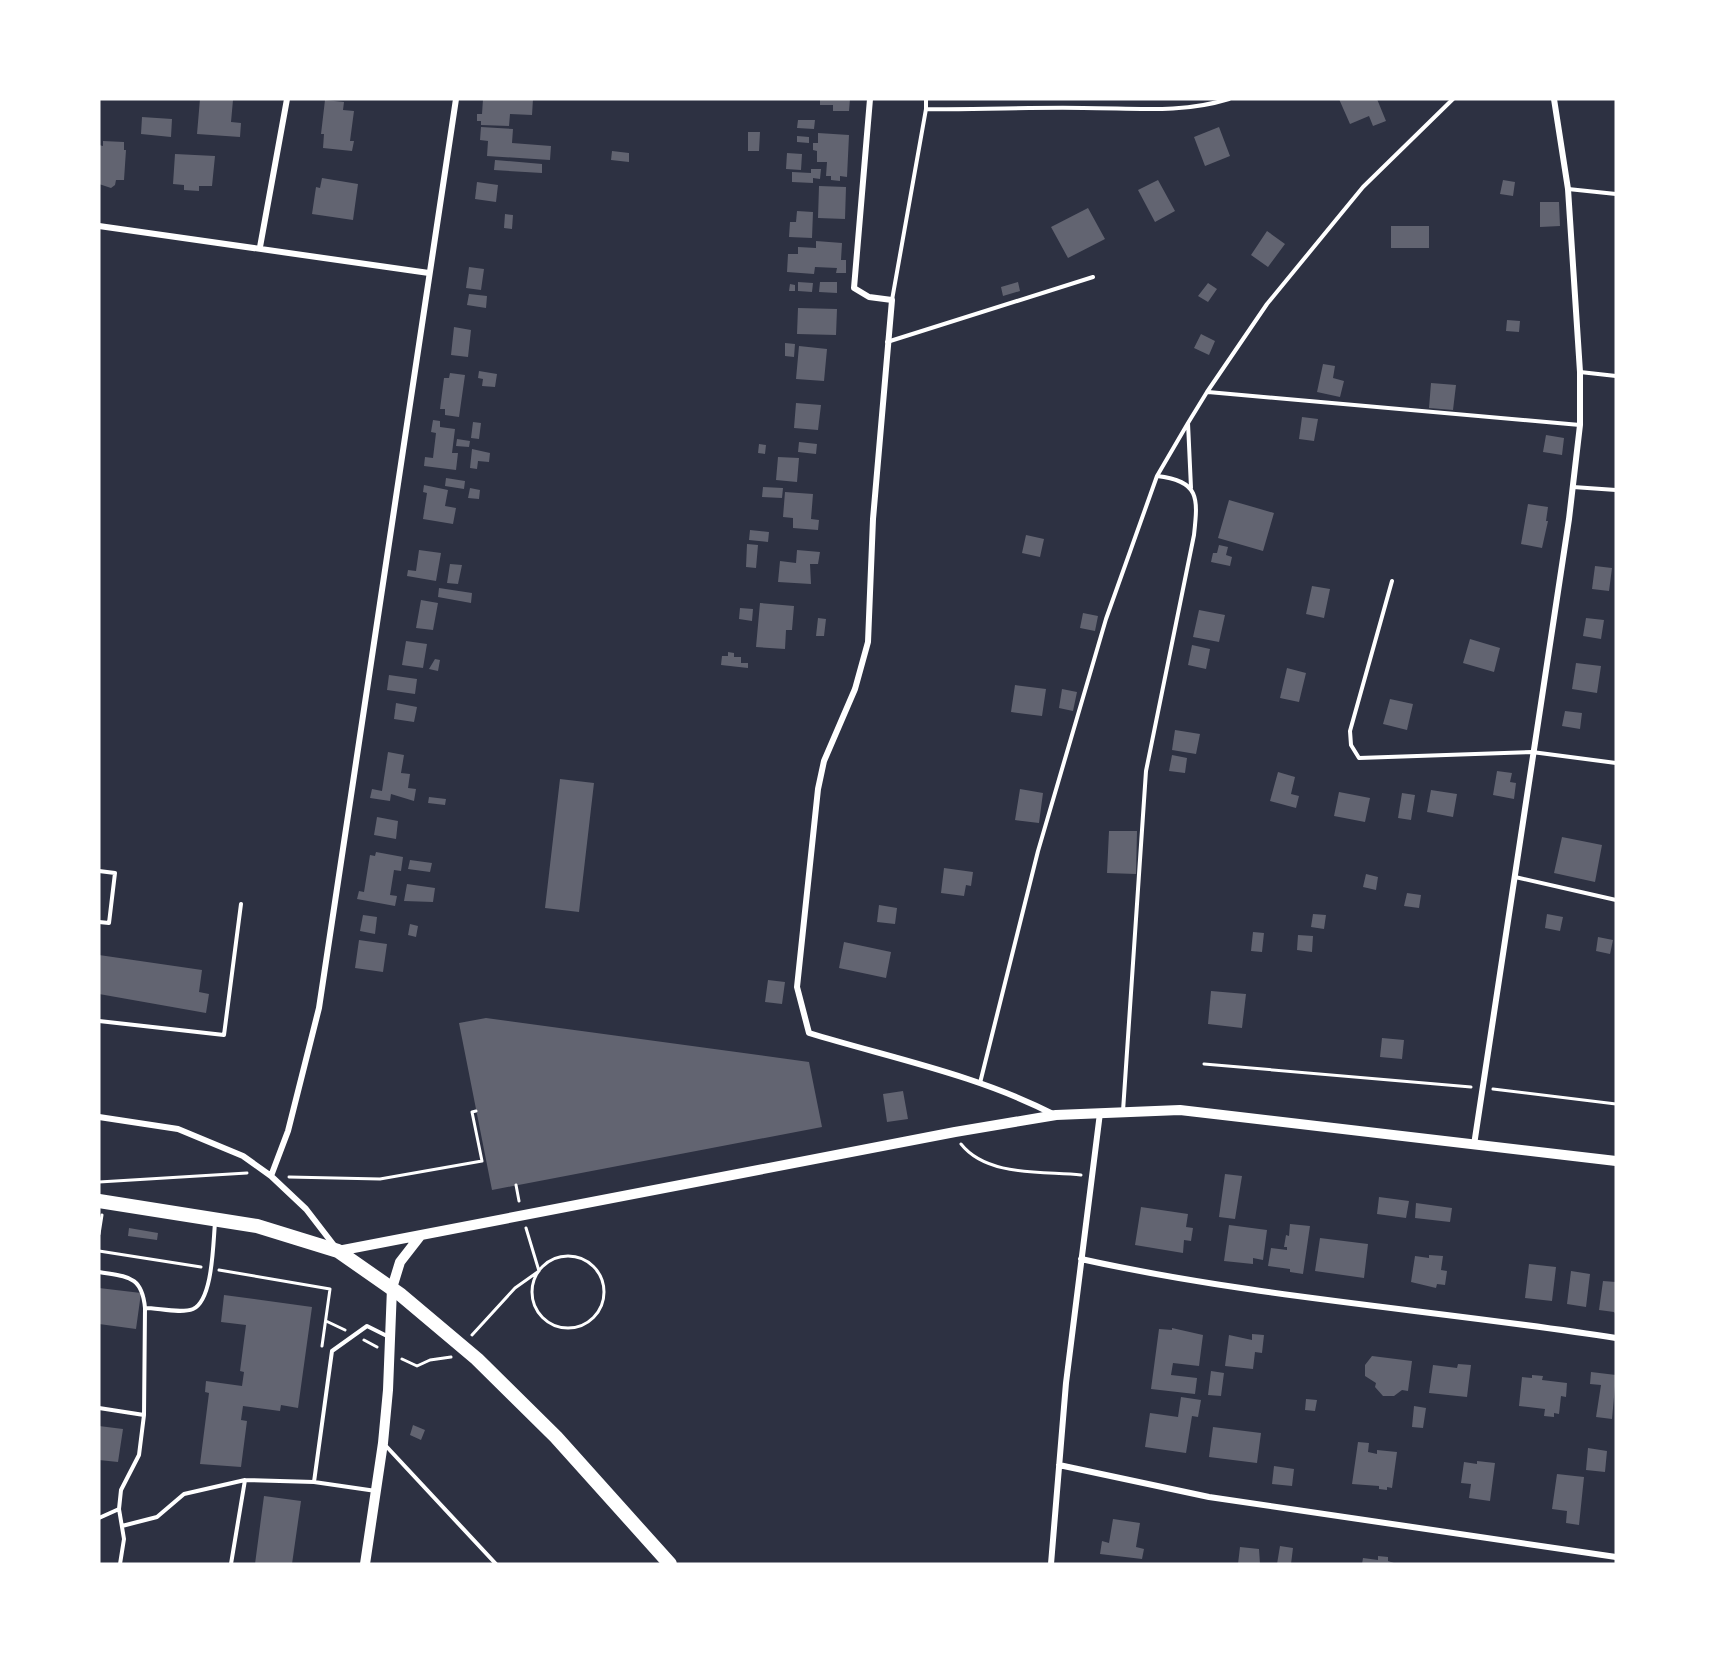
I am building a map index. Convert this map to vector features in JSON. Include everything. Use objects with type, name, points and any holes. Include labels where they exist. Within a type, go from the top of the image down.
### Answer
[{"type":"main road","points":[[99,1201],[257,1226],[338,1251],[392,1288],[462,1347],[556,1437],[670,1564]]},
{"type":"street","points":[[260,247],[287,99]]},
{"type":"street","points":[[272,1176],[282,1154],[319,1008],[456,99]]},
{"type":"street","points":[[870,99],[854,288],[869,297],[891,300],[873,519],[868,642],[855,689],[824,761],[818,789],[797,987],[809,1033],[980,1083],[1020,1097],[1056,1115]]},
{"type":"street","points":[[1474,1145],[1573,487],[1580,425],[1580,372],[1568,189],[1554,99]]},
{"type":"street","points":[[99,226],[260,247],[429,273]]},
{"type":"street","points":[[99,1117],[178,1129],[243,1156],[272,1176],[306,1209],[338,1251],[955,1132],[1056,1115],[1180,1110],[1616,1161]]},
{"type":"street","points":[[1051,1564],[1081,1258],[1100,1113]]},
{"type":"street","points":[[365,1564],[383,1443],[392,1288],[400,1262],[421,1235]]},
{"type":"street","points":[[1081,1258],[1139,1272],[1290,1296],[1616,1338]]},
{"type":"street","points":[[1059,1466],[1209,1497],[1616,1557]]},
{"type":"lane","points":[[891,300],[926,99]]},
{"type":"lane","points":[[926,109],[1083,108],[1164,111],[1204,107],[1229,99]]},
{"type":"lane","points":[[980,1083],[1038,851],[1106,619],[1157,476],[1207,392],[1267,304],[1363,187],[1453,99]]},
{"type":"lane","points":[[1568,189],[1616,194]]},
{"type":"lane","points":[[886,343],[1093,277]]},
{"type":"lane","points":[[1580,372],[1616,376]]},
{"type":"lane","points":[[1207,392],[1580,425]]},
{"type":"lane","points":[[1188,423],[1191,488]]},
{"type":"lane","points":[[1123,1112],[1146,771],[1194,535],[1197,499],[1191,488],[1177,478],[1157,476]]},
{"type":"lane","points":[[1573,487],[1616,490]]},
{"type":"lane","points":[[1392,581],[1350,731],[1351,745],[1359,758],[1532,752],[1616,763]]},
{"type":"lane","points":[[99,871],[115,873],[109,923],[99,922]]},
{"type":"lane","points":[[1514,877],[1616,900]]},
{"type":"lane","points":[[99,1021],[224,1035],[241,904]]},
{"type":"lane","points":[[145,1308],[191,1310],[197,1306],[208,1287],[216,1220]]},
{"type":"lane","points":[[99,1272],[134,1280],[144,1290],[144,1415],[139,1455],[121,1490],[119,1509],[124,1539],[120,1564]]},
{"type":"lane","points":[[314,1482],[332,1351],[367,1326],[390,1338]]},
{"type":"lane","points":[[99,1408],[144,1415]]},
{"type":"lane","points":[[383,1443],[495,1564]]},
{"type":"lane","points":[[231,1564],[245,1480]]},
{"type":"lane","points":[[122,1526],[158,1517],[184,1494],[245,1480],[314,1482],[376,1491]]},
{"type":"lane","points":[[99,1518],[119,1509]]},
{"type":"path","points":[[1204,1064],[1482,1088],[1616,1104]]},
{"type":"path","points":[[99,1182],[238,1172],[272,1176],[380,1179],[482,1161],[472,1112],[476,1111]]},
{"type":"path","points":[[955,1132],[962,1146],[980,1161],[1005,1168],[1093,1176]]},
{"type":"path","points":[[449,1358],[462,1347],[515,1288],[539,1271],[556,1258],[577,1257],[587,1261],[601,1277],[603,1299],[600,1309],[593,1317],[576,1327],[557,1326],[549,1322],[536,1308],[532,1289],[539,1271],[516,1185]]},
{"type":"path","points":[[99,1251],[330,1289],[321,1354]]},
{"type":"building","points":[[200,99],[233,100],[231,122],[241,123],[240,137],[197,134]]},
{"type":"building","points":[[483,99],[533,99],[532,115],[510,114],[509,126],[481,125],[481,121],[477,121],[477,114],[482,114]]},
{"type":"building","points":[[820,99],[850,99],[849,111],[833,111],[833,105],[820,105]]},
{"type":"building","points":[[1339,99],[1377,99],[1386,121],[1373,126],[1369,116],[1350,124]]},
{"type":"building","points":[[325,100],[344,102],[343,110],[354,111],[350,141],[354,141],[352,151],[323,148],[324,134],[321,134]]},
{"type":"building","points":[[142,117],[172,119],[171,137],[141,134]]},
{"type":"building","points":[[798,120],[815,120],[814,129],[797,128]]},
{"type":"building","points":[[481,127],[513,129],[512,143],[551,146],[550,160],[487,156],[488,141],[480,140]]},
{"type":"building","points":[[1219,127],[1230,156],[1205,166],[1194,137]]},
{"type":"building","points":[[748,132],[760,132],[759,151],[748,151]]},
{"type":"building","points":[[818,133],[849,135],[847,177],[840,176],[840,181],[831,180],[831,176],[826,176],[827,162],[817,162],[817,151],[813,150],[813,143],[818,143]]},
{"type":"building","points":[[797,136],[809,137],[809,143],[797,142]]},
{"type":"building","points":[[103,141],[124,142],[124,150],[126,150],[124,180],[116,180],[115,185],[111,188],[99,184],[99,145],[103,146]]},
{"type":"building","points":[[612,151],[629,153],[629,162],[611,160]]},
{"type":"building","points":[[787,153],[802,154],[801,170],[786,169]]},
{"type":"building","points":[[175,154],[215,156],[212,186],[199,186],[199,191],[184,190],[184,185],[173,184]]},
{"type":"building","points":[[495,160],[542,164],[542,173],[494,170]]},
{"type":"building","points":[[811,169],[821,169],[820,179],[813,178],[813,183],[792,182],[792,172],[811,173]]},
{"type":"building","points":[[322,178],[358,184],[353,220],[312,214],[316,187],[320,188]]},
{"type":"building","points":[[1158,180],[1175,211],[1155,222],[1138,190]]},
{"type":"building","points":[[1503,180],[1515,182],[1513,196],[1500,194]]},
{"type":"building","points":[[477,182],[498,185],[496,202],[475,199]]},
{"type":"building","points":[[819,186],[846,187],[845,219],[818,218]]},
{"type":"building","points":[[1540,202],[1559,202],[1560,226],[1540,227]]},
{"type":"building","points":[[1088,208],[1105,239],[1068,258],[1051,227]]},
{"type":"building","points":[[797,211],[813,212],[812,238],[789,237],[790,222],[796,222]]},
{"type":"building","points":[[505,214],[513,215],[512,229],[504,228]]},
{"type":"building","points":[[1391,226],[1429,226],[1429,248],[1391,248]]},
{"type":"building","points":[[1267,231],[1285,244],[1268,267],[1251,255]]},
{"type":"building","points":[[816,241],[842,243],[841,260],[846,260],[846,273],[836,273],[837,268],[815,267],[814,274],[787,272],[788,254],[798,254],[798,247],[816,248]]},
{"type":"building","points":[[469,267],[484,269],[481,290],[466,288]]},
{"type":"building","points":[[798,282],[813,283],[812,292],[798,291]]},
{"type":"building","points":[[820,282],[837,282],[837,293],[819,292]]},
{"type":"building","points":[[1018,282],[1020,291],[1003,296],[1001,287]]},
{"type":"building","points":[[1208,283],[1217,289],[1208,302],[1198,296]]},
{"type":"building","points":[[790,284],[795,285],[795,291],[789,291]]},
{"type":"building","points":[[469,294],[487,296],[486,308],[467,305]]},
{"type":"building","points":[[798,308],[837,309],[836,335],[797,334]]},
{"type":"building","points":[[1507,320],[1520,321],[1519,332],[1506,331]]},
{"type":"building","points":[[454,327],[471,330],[468,357],[451,355]]},
{"type":"building","points":[[1201,334],[1215,341],[1209,355],[1194,348]]},
{"type":"building","points":[[785,343],[795,344],[794,357],[785,356]]},
{"type":"building","points":[[799,346],[827,349],[824,381],[796,379]]},
{"type":"building","points":[[1323,364],[1335,366],[1333,378],[1344,381],[1340,397],[1317,392]]},
{"type":"building","points":[[479,371],[497,374],[495,387],[482,386],[483,379],[478,378]]},
{"type":"building","points":[[450,373],[465,375],[459,417],[445,415],[445,409],[440,409],[444,378],[449,378]]},
{"type":"building","points":[[1431,383],[1456,385],[1453,410],[1429,408]]},
{"type":"building","points":[[796,403],[821,405],[818,430],[794,428]]},
{"type":"building","points":[[1302,417],[1318,419],[1314,441],[1299,439]]},
{"type":"building","points":[[433,420],[440,421],[440,427],[455,429],[452,453],[458,453],[456,470],[424,466],[425,457],[433,458],[436,433],[431,432]]},
{"type":"building","points":[[473,422],[481,423],[479,439],[471,438]]},
{"type":"building","points":[[1546,435],[1564,438],[1562,455],[1543,452]]},
{"type":"building","points":[[457,439],[470,441],[469,447],[456,446]]},
{"type":"building","points":[[799,442],[817,444],[816,454],[798,452]]},
{"type":"building","points":[[759,444],[766,445],[765,454],[758,453]]},
{"type":"building","points":[[472,449],[490,453],[489,462],[478,461],[477,469],[470,468]]},
{"type":"building","points":[[778,457],[799,458],[797,482],[776,480]]},
{"type":"building","points":[[446,478],[465,481],[464,489],[445,486]]},
{"type":"building","points":[[424,485],[448,490],[445,506],[456,508],[453,524],[423,519],[427,493],[423,492]]},
{"type":"building","points":[[763,487],[783,488],[782,498],[762,497]]},
{"type":"building","points":[[470,488],[480,490],[479,499],[468,498]]},
{"type":"building","points":[[785,492],[813,494],[811,519],[819,520],[818,530],[793,528],[793,518],[783,517]]},
{"type":"building","points":[[1229,500],[1274,513],[1263,551],[1218,538]]},
{"type":"building","points":[[1528,504],[1548,507],[1546,521],[1548,521],[1542,548],[1521,544]]},
{"type":"building","points":[[750,530],[769,532],[768,542],[749,540]]},
{"type":"building","points":[[1026,535],[1044,539],[1040,557],[1022,553]]},
{"type":"building","points":[[747,544],[758,545],[756,568],[746,567]]},
{"type":"building","points":[[1219,545],[1228,547],[1226,555],[1232,557],[1230,566],[1211,562],[1213,553],[1217,553]]},
{"type":"building","points":[[419,550],[441,553],[436,581],[407,576],[408,570],[416,571]]},
{"type":"building","points":[[797,550],[820,552],[818,564],[810,564],[811,584],[778,582],[780,561],[796,563]]},
{"type":"building","points":[[450,564],[462,565],[458,584],[447,583]]},
{"type":"building","points":[[1595,566],[1612,568],[1609,591],[1592,589]]},
{"type":"building","points":[[1312,586],[1330,589],[1324,618],[1306,614]]},
{"type":"building","points":[[439,588],[472,593],[471,603],[438,597]]},
{"type":"building","points":[[421,600],[438,603],[433,630],[416,628]]},
{"type":"building","points":[[760,603],[794,606],[792,630],[786,630],[785,649],[756,647]]},
{"type":"building","points":[[740,608],[753,609],[752,621],[739,619]]},
{"type":"building","points":[[1199,610],[1225,615],[1219,642],[1193,637]]},
{"type":"building","points":[[1083,613],[1098,616],[1095,631],[1080,628]]},
{"type":"building","points":[[818,618],[826,619],[824,636],[816,636]]},
{"type":"building","points":[[1586,618],[1604,620],[1601,639],[1583,636]]},
{"type":"building","points":[[1470,639],[1500,648],[1494,672],[1463,663]]},
{"type":"building","points":[[406,641],[427,644],[423,668],[402,665]]},
{"type":"building","points":[[1192,645],[1210,649],[1206,669],[1188,665]]},
{"type":"building","points":[[728,652],[734,653],[734,657],[741,657],[741,663],[748,663],[748,668],[721,665],[722,656],[728,656]]},
{"type":"building","points":[[435,659],[440,660],[438,671],[429,669]]},
{"type":"building","points":[[1576,663],[1601,666],[1597,693],[1572,689]]},
{"type":"building","points":[[1287,668],[1306,673],[1299,702],[1280,698]]},
{"type":"building","points":[[389,675],[417,679],[415,694],[387,690]]},
{"type":"building","points":[[1015,685],[1046,689],[1042,716],[1011,712]]},
{"type":"building","points":[[1062,689],[1077,692],[1073,711],[1059,708]]},
{"type":"building","points":[[1390,699],[1413,704],[1407,730],[1383,724]]},
{"type":"building","points":[[396,703],[417,707],[414,722],[394,719]]},
{"type":"building","points":[[1565,711],[1582,713],[1580,729],[1562,726]]},
{"type":"building","points":[[1175,730],[1200,734],[1196,754],[1172,750]]},
{"type":"building","points":[[388,752],[404,755],[401,773],[410,774],[408,788],[416,789],[414,801],[391,794],[390,801],[370,798],[372,789],[382,791]]},
{"type":"building","points":[[1172,755],[1187,758],[1185,773],[1169,771]]},
{"type":"building","points":[[1497,771],[1512,773],[1510,782],[1516,783],[1514,799],[1493,795]]},
{"type":"building","points":[[1278,772],[1295,777],[1291,794],[1299,796],[1296,808],[1270,801]]},
{"type":"building","points":[[560,779],[594,783],[579,912],[545,908]]},
{"type":"building","points":[[1020,789],[1043,793],[1039,823],[1015,820]]},
{"type":"building","points":[[1431,790],[1457,794],[1453,817],[1427,812]]},
{"type":"building","points":[[1339,792],[1370,798],[1365,822],[1334,816]]},
{"type":"building","points":[[1402,793],[1415,795],[1411,820],[1398,818]]},
{"type":"building","points":[[429,797],[446,799],[445,805],[428,803]]},
{"type":"building","points":[[377,817],[398,821],[396,839],[374,835]]},
{"type":"building","points":[[1109,831],[1137,831],[1136,874],[1107,873]]},
{"type":"building","points":[[1562,837],[1602,845],[1595,882],[1554,873]]},
{"type":"building","points":[[376,852],[403,857],[401,871],[394,870],[390,895],[397,896],[395,906],[357,899],[359,891],[364,892],[370,855],[375,856]]},
{"type":"building","points":[[410,860],[432,863],[430,872],[408,869]]},
{"type":"building","points":[[944,868],[973,872],[971,886],[966,885],[964,896],[941,893]]},
{"type":"building","points":[[1366,874],[1378,877],[1376,890],[1363,887]]},
{"type":"building","points":[[407,884],[435,888],[433,902],[404,901]]},
{"type":"building","points":[[1407,893],[1421,895],[1419,908],[1404,906]]},
{"type":"building","points":[[879,905],[897,908],[895,924],[877,922]]},
{"type":"building","points":[[1313,914],[1326,915],[1324,929],[1311,927]]},
{"type":"building","points":[[1547,914],[1563,917],[1560,931],[1545,928]]},
{"type":"building","points":[[363,915],[377,917],[375,934],[360,931]]},
{"type":"building","points":[[410,924],[418,926],[416,937],[408,935]]},
{"type":"building","points":[[1253,932],[1264,933],[1262,952],[1251,951]]},
{"type":"building","points":[[1298,935],[1313,936],[1312,952],[1297,950]]},
{"type":"building","points":[[1598,937],[1613,940],[1610,954],[1596,951]]},
{"type":"building","points":[[359,940],[387,944],[383,972],[355,968]]},
{"type":"building","points":[[844,942],[891,952],[886,978],[839,968]]},
{"type":"building","points":[[99,955],[202,970],[199,992],[209,994],[206,1013],[99,994]]},
{"type":"building","points":[[768,980],[785,982],[782,1004],[765,1002]]},
{"type":"building","points":[[1211,991],[1246,994],[1242,1028],[1208,1024]]},
{"type":"building","points":[[486,1018],[809,1062],[822,1127],[492,1190],[459,1023]]},
{"type":"building","points":[[1382,1038],[1404,1040],[1402,1059],[1380,1057]]},
{"type":"building","points":[[903,1091],[908,1119],[887,1122],[883,1094]]},
{"type":"building","points":[[1225,1174],[1242,1176],[1235,1219],[1219,1217]]},
{"type":"building","points":[[1379,1197],[1409,1201],[1406,1218],[1377,1214]]},
{"type":"building","points":[[1416,1203],[1452,1208],[1450,1222],[1415,1218]]},
{"type":"building","points":[[1141,1207],[1188,1214],[1186,1227],[1193,1228],[1191,1241],[1184,1240],[1183,1253],[1135,1245]]},
{"type":"building","points":[[1290,1224],[1310,1226],[1303,1274],[1290,1272],[1290,1269],[1268,1266],[1271,1248],[1287,1250],[1287,1247],[1284,1247],[1286,1235],[1289,1236]]},
{"type":"building","points":[[1229,1225],[1267,1230],[1263,1260],[1253,1258],[1253,1264],[1224,1261]]},
{"type":"building","points":[[129,1228],[158,1233],[157,1240],[128,1236]]},
{"type":"building","points":[[1320,1238],[1368,1244],[1364,1278],[1315,1271]]},
{"type":"building","points":[[1429,1255],[1443,1256],[1441,1270],[1447,1271],[1445,1285],[1437,1284],[1436,1288],[1411,1282],[1415,1256],[1429,1258]]},
{"type":"building","points":[[1529,1264],[1556,1267],[1552,1301],[1525,1298]]},
{"type":"building","points":[[1571,1271],[1590,1274],[1586,1307],[1567,1304]]},
{"type":"building","points":[[1603,1281],[1616,1282],[1616,1315],[1614,1312],[1599,1310]]},
{"type":"building","points":[[99,1288],[141,1293],[136,1329],[99,1324]]},
{"type":"building","points":[[224,1295],[312,1307],[298,1408],[281,1405],[280,1411],[243,1406],[241,1420],[247,1421],[241,1467],[200,1464],[209,1393],[205,1392],[206,1381],[242,1386],[244,1372],[240,1371],[246,1325],[221,1322]]},
{"type":"building","points":[[1172,1328],[1203,1335],[1199,1366],[1173,1363],[1171,1375],[1197,1378],[1195,1394],[1151,1389],[1159,1329],[1172,1330]]},
{"type":"building","points":[[1252,1334],[1264,1335],[1262,1353],[1255,1352],[1253,1369],[1225,1366],[1229,1335],[1252,1340]]},
{"type":"building","points":[[1372,1356],[1412,1361],[1408,1391],[1402,1390],[1394,1396],[1383,1396],[1375,1387],[1376,1383],[1365,1376],[1365,1365]]},
{"type":"building","points":[[1458,1364],[1471,1365],[1467,1397],[1429,1393],[1433,1365],[1457,1368]]},
{"type":"building","points":[[1211,1371],[1224,1373],[1221,1396],[1208,1395]]},
{"type":"building","points":[[1591,1372],[1616,1375],[1612,1419],[1596,1417],[1601,1385],[1590,1384]]},
{"type":"building","points":[[1532,1375],[1543,1376],[1542,1380],[1567,1383],[1566,1397],[1561,1396],[1559,1414],[1554,1413],[1554,1417],[1544,1416],[1545,1409],[1519,1406],[1522,1377],[1532,1378]]},
{"type":"building","points":[[1181,1397],[1201,1400],[1198,1417],[1192,1416],[1186,1453],[1145,1447],[1150,1413],[1178,1417]]},
{"type":"building","points":[[1306,1399],[1317,1400],[1315,1411],[1305,1410]]},
{"type":"building","points":[[1414,1406],[1426,1408],[1423,1428],[1412,1427]]},
{"type":"building","points":[[413,1425],[425,1430],[421,1440],[410,1435]]},
{"type":"building","points":[[99,1426],[123,1429],[118,1462],[99,1460]]},
{"type":"building","points":[[1213,1427],[1261,1433],[1257,1463],[1209,1457]]},
{"type":"building","points":[[1358,1442],[1369,1443],[1368,1452],[1377,1454],[1377,1450],[1397,1452],[1392,1488],[1387,1487],[1387,1490],[1379,1489],[1379,1486],[1352,1484]]},
{"type":"building","points":[[1588,1448],[1607,1451],[1605,1472],[1586,1470]]},
{"type":"building","points":[[1477,1461],[1495,1463],[1490,1501],[1469,1498],[1471,1484],[1461,1483],[1464,1462],[1477,1464]]},
{"type":"building","points":[[1274,1466],[1294,1469],[1292,1486],[1272,1484]]},
{"type":"building","points":[[1557,1474],[1584,1477],[1579,1525],[1566,1523],[1567,1511],[1552,1509]]},
{"type":"building","points":[[264,1496],[301,1501],[292,1564],[255,1564]]},
{"type":"building","points":[[1113,1519],[1140,1523],[1136,1547],[1144,1549],[1142,1559],[1100,1554],[1102,1541],[1109,1543]]},
{"type":"building","points":[[1280,1546],[1293,1548],[1291,1564],[1277,1564]]},
{"type":"building","points":[[1240,1547],[1259,1549],[1260,1564],[1238,1564]]},
{"type":"building","points":[[1378,1556],[1388,1557],[1388,1561],[1397,1564],[1362,1564],[1363,1558],[1378,1560]]}]
